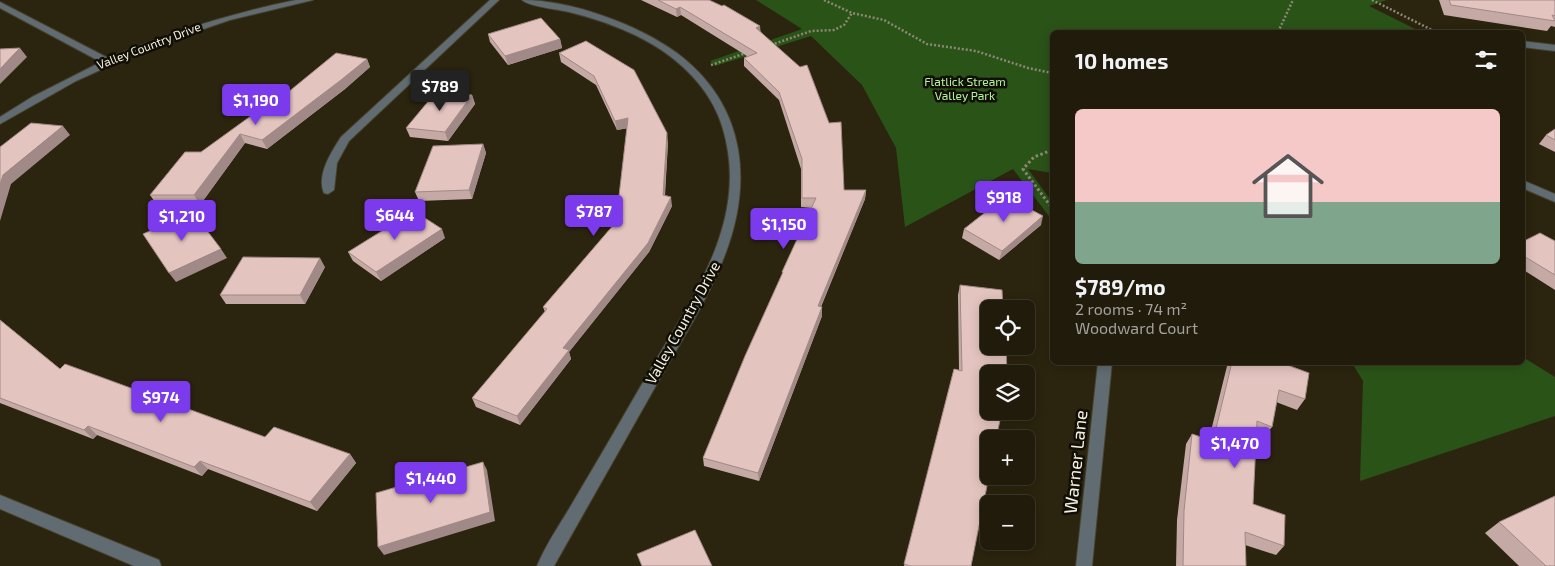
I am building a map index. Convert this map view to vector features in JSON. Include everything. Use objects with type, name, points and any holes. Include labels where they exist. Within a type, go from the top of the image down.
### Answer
[{"type":"street","name":"Valley Country Drive","points":[[0,121],[51,89],[106,61],[199,26],[261,9],[309,0]]},
{"type":"street","points":[[328,190],[328,170],[334,154],[345,140],[495,0]]},
{"type":"street","name":"Valley Country Drive","points":[[526,0],[557,6],[614,22],[667,49],[690,69],[723,111],[730,134],[736,176],[732,214],[720,255],[698,299],[545,566]]},
{"type":"street","points":[[0,5],[106,61]]},
{"type":"street","points":[[1525,44],[1555,48]]},
{"type":"street","points":[[1525,184],[1555,198]]},
{"type":"street","name":"Warner Lane","points":[[1084,566],[1105,365]]},
{"type":"street","points":[[0,502],[153,566]]},
{"type":"path","points":[[824,0],[852,13],[884,20],[926,44],[976,51],[1028,68],[1050,73]]},
{"type":"path","points":[[1279,30],[1293,0]]},
{"type":"path","points":[[1372,0],[1432,30]]},
{"type":"path","points":[[763,48],[811,31],[834,30],[844,25],[852,13]]},
{"type":"path","points":[[711,65],[754,50]]},
{"type":"path","points":[[1050,151],[1034,157],[1023,169],[1050,205]]},
{"type":"green space","name":"Flatlick Stream Valley Park","points":[[756,0],[1387,0],[1369,6],[1417,30],[1050,30],[1050,173],[1028,169],[1050,199],[1050,217],[1013,169],[905,227],[896,148],[862,85],[811,36],[715,66],[710,61],[802,29]]},
{"type":"green space","points":[[1525,358],[1555,377],[1555,416],[1360,481],[1363,381],[1353,365],[1525,365]]},
{"type":"building","points":[[658,0],[709,0],[722,6],[724,5],[760,26],[756,28],[800,67],[807,65],[829,123],[841,122],[844,190],[866,190],[818,306],[822,307],[758,473],[703,458],[745,356],[816,198],[802,198],[802,159],[779,92],[744,58],[757,53],[680,7],[676,9]]},
{"type":"building","points":[[1449,0],[1555,0],[1555,16],[1552,15],[1555,21],[1451,5]]},
{"type":"building","points":[[541,18],[560,39],[505,56],[488,34]]},
{"type":"building","points":[[586,41],[634,70],[667,133],[663,195],[671,197],[648,243],[563,348],[569,350],[517,416],[472,398],[547,309],[543,307],[616,222],[628,118],[615,121],[594,76],[559,53]]},
{"type":"building","points":[[20,48],[0,69],[0,49]]},
{"type":"building","points":[[336,53],[367,59],[262,140],[240,134],[194,195],[150,195],[185,152],[201,152],[277,97],[281,98]]},
{"type":"building","points":[[436,92],[472,95],[445,132],[406,128]]},
{"type":"building","points":[[31,123],[63,126],[3,175],[0,185],[0,147]]},
{"type":"building","points":[[1555,129],[1555,140],[1546,135]]},
{"type":"building","points":[[483,144],[469,190],[415,192],[433,146]]},
{"type":"building","points":[[1006,196],[1043,216],[1002,251],[964,229]]},
{"type":"building","points":[[414,211],[442,229],[376,272],[348,252]]},
{"type":"building","points":[[193,212],[221,249],[169,273],[143,234]]},
{"type":"building","points":[[1540,233],[1555,241],[1555,275],[1525,257],[1525,240]]},
{"type":"building","points":[[243,257],[320,258],[300,295],[220,295]]},
{"type":"building","points":[[960,285],[1002,290],[1003,300],[980,300],[980,355],[1006,355],[1007,365],[980,365],[980,420],[1000,420],[998,430],[980,430],[980,485],[987,485],[985,495],[980,495],[980,521],[971,566],[911,566],[904,564],[954,369],[962,371]]},
{"type":"building","points":[[0,320],[60,369],[65,364],[265,437],[274,427],[350,454],[310,502],[200,461],[194,467],[88,426],[84,430],[0,398]]},
{"type":"building","points":[[1231,365],[1287,365],[1309,373],[1305,399],[1279,390],[1272,427],[1257,421],[1253,504],[1285,515],[1284,546],[1245,532],[1246,566],[1183,566],[1184,511],[1192,434],[1213,441]]},
{"type":"building","points":[[483,462],[490,512],[378,547],[376,493]]},
{"type":"building","points":[[1555,496],[1555,566],[1546,566],[1499,522]]},
{"type":"building","points":[[695,530],[712,566],[642,566],[637,554]]}]
